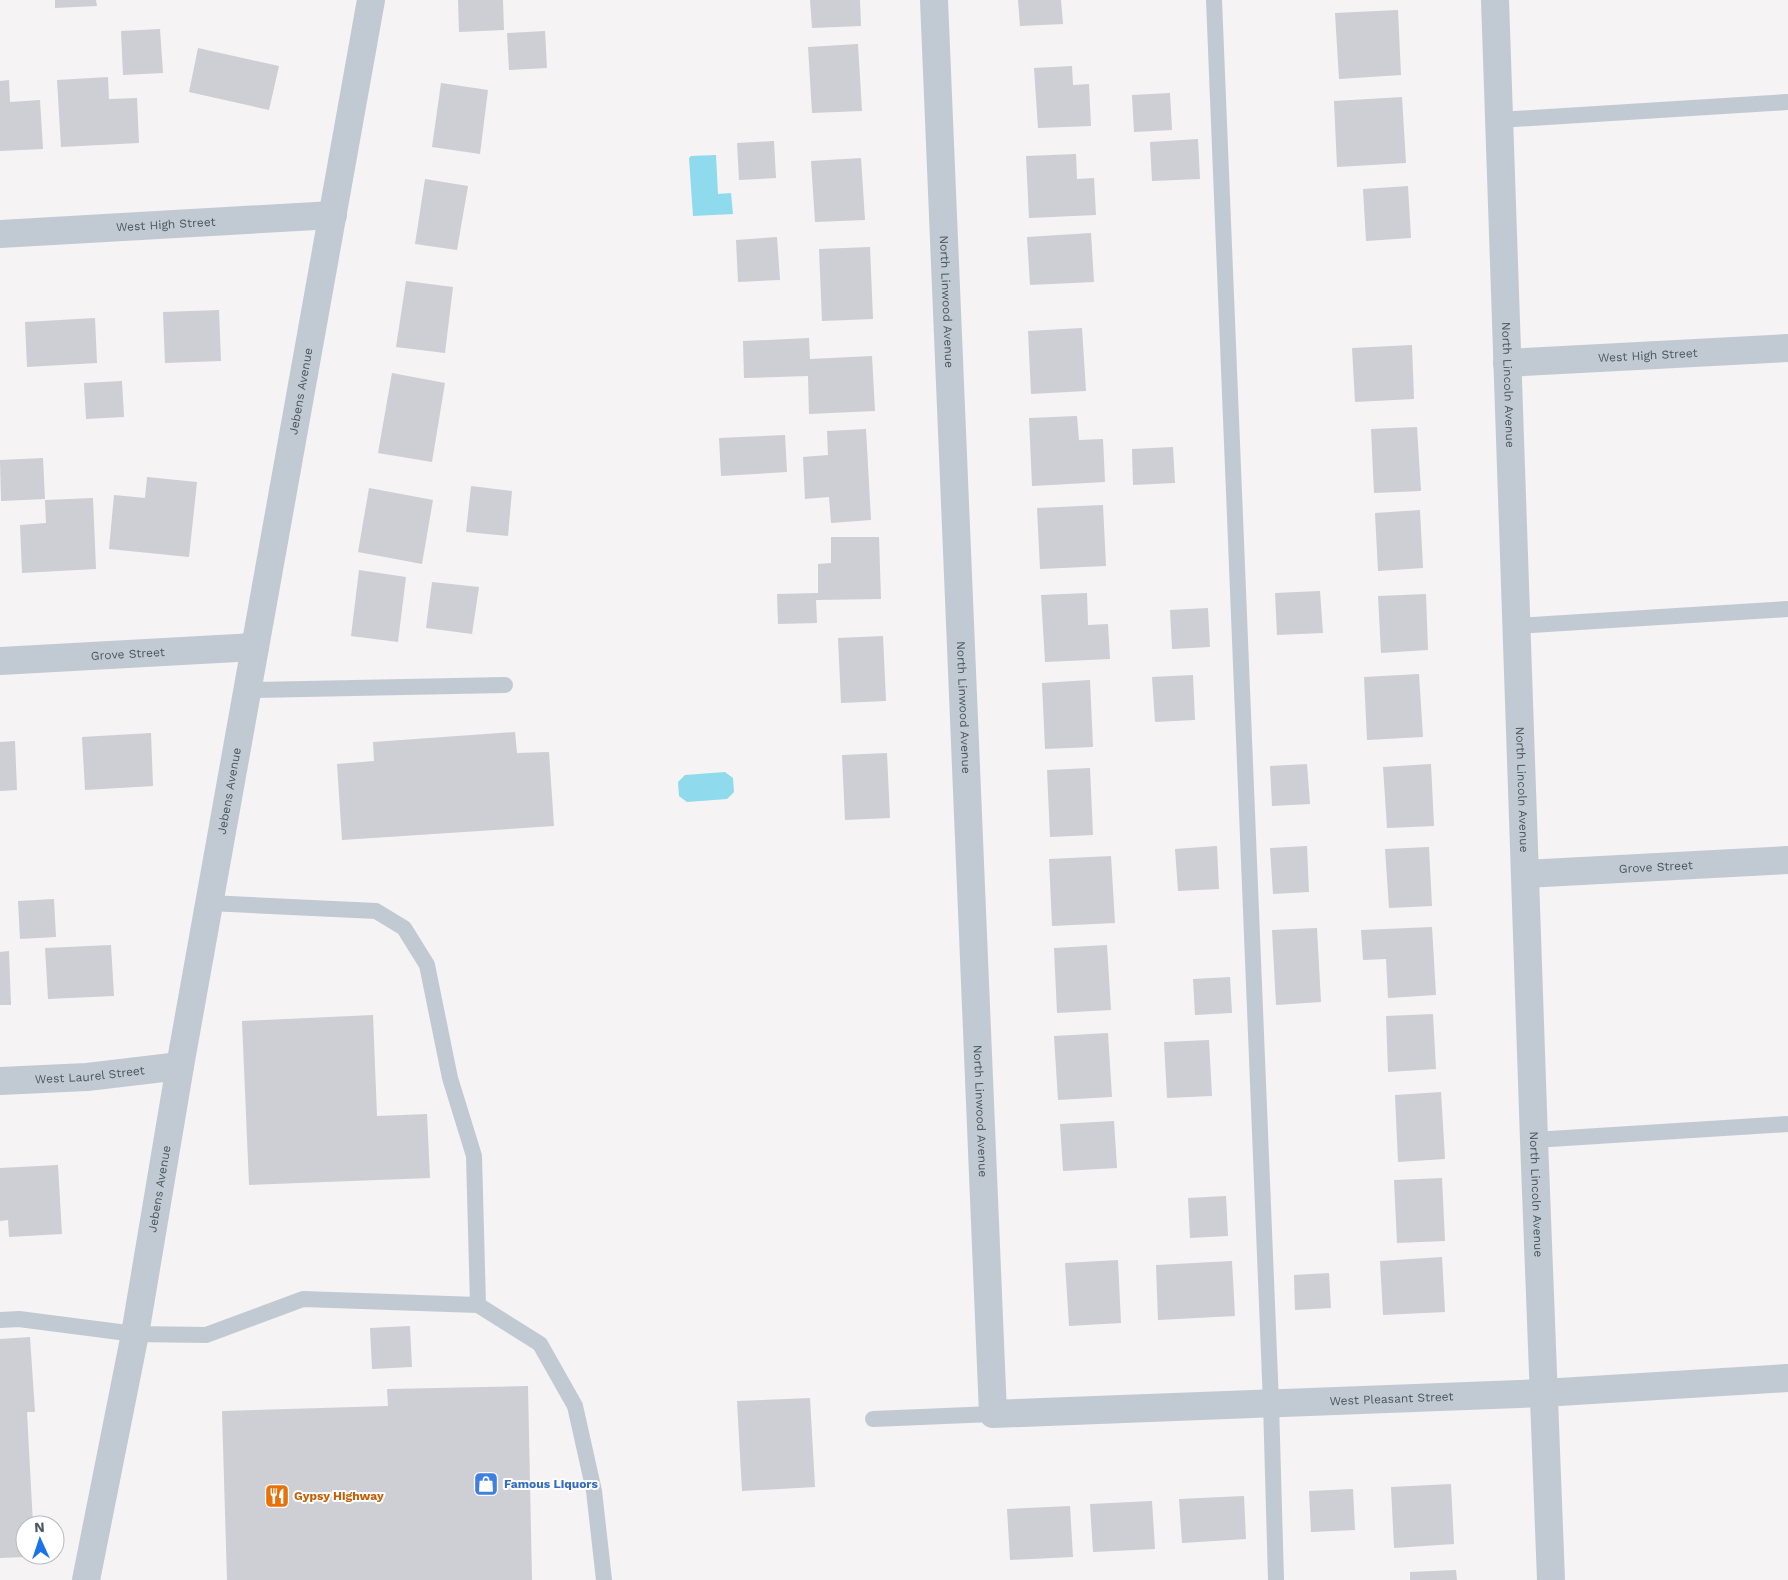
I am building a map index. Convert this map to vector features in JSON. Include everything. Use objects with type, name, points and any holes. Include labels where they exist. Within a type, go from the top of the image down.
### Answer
[{"type":"street","name":"Jebens Avenue","points":[[86,1580],[135,1334],[180,1066],[372,0]]},
{"type":"street","name":"North Linwood Avenue","points":[[934,0],[993,1414]]},
{"type":"street","name":"North Lincoln Avenue","points":[[1495,0],[1551,1580]]},
{"type":"street","name":"West High Street","points":[[0,234],[333,214]]},
{"type":"street","name":"West High Street","points":[[1507,363],[1788,348]]},
{"type":"street","name":"Grove Street","points":[[0,662],[255,647]]},
{"type":"street","name":"Grove Street","points":[[1525,874],[1788,860]]},
{"type":"street","name":"West Laurel Street","points":[[0,1081],[87,1077],[180,1066]]},
{"type":"street","name":"West Pleasant Street","points":[[993,1414],[1543,1393],[1788,1378]]},
{"type":"lane","points":[[1214,0],[1271,1403],[1276,1580]]},
{"type":"lane","points":[[1499,120],[1788,102]]},
{"type":"lane","points":[[1516,626],[1788,609]]},
{"type":"lane","points":[[248,690],[505,685]]},
{"type":"lane","points":[[209,903],[376,911],[404,928],[427,965],[450,1078],[474,1156],[478,1305]]},
{"type":"lane","points":[[1534,1140],[1788,1124]]},
{"type":"lane","points":[[0,1320],[19,1319],[135,1334],[206,1335],[303,1299],[478,1305],[540,1344],[575,1406],[594,1491],[604,1580]]},
{"type":"lane","points":[[873,1419],[993,1414]]},
{"type":"water","points":[[716,155],[718,194],[731,193],[733,214],[693,216],[689,158],[691,156]]},
{"type":"water","points":[[725,772],[733,778],[734,792],[727,799],[687,802],[679,796],[678,782],[685,775]]},
{"type":"building","points":[[55,0],[96,0],[97,6],[55,8]]},
{"type":"building","points":[[458,0],[503,0],[504,30],[459,32]]},
{"type":"building","points":[[810,0],[860,0],[861,26],[812,28]]},
{"type":"building","points":[[1018,0],[1061,0],[1063,24],[1020,26]]},
{"type":"building","points":[[1398,10],[1401,75],[1339,79],[1335,13]]},
{"type":"building","points":[[160,29],[163,73],[123,75],[121,31]]},
{"type":"building","points":[[545,31],[547,68],[509,70],[507,33]]},
{"type":"building","points":[[858,44],[862,111],[812,113],[808,47]]},
{"type":"building","points":[[198,48],[279,66],[269,110],[189,92]]},
{"type":"building","points":[[1072,66],[1073,85],[1089,84],[1091,126],[1038,128],[1034,68]]},
{"type":"building","points":[[108,77],[109,99],[137,98],[139,143],[61,147],[57,80]]},
{"type":"building","points":[[9,80],[10,102],[40,100],[43,149],[0,151],[0,81]]},
{"type":"building","points":[[441,83],[488,90],[480,154],[432,147]]},
{"type":"building","points":[[1170,93],[1172,130],[1134,132],[1132,95]]},
{"type":"building","points":[[1402,97],[1406,163],[1337,167],[1334,101]]},
{"type":"building","points":[[1198,139],[1200,179],[1152,181],[1150,142]]},
{"type":"building","points":[[774,141],[776,178],[739,180],[737,143]]},
{"type":"building","points":[[1076,154],[1077,179],[1094,178],[1096,215],[1029,218],[1026,156]]},
{"type":"building","points":[[861,158],[865,220],[815,222],[811,161]]},
{"type":"building","points":[[425,179],[468,186],[457,250],[415,244]]},
{"type":"building","points":[[1408,186],[1411,238],[1366,241],[1363,189]]},
{"type":"building","points":[[1091,233],[1094,282],[1030,285],[1027,237]]},
{"type":"building","points":[[777,237],[780,280],[738,282],[736,240]]},
{"type":"building","points":[[870,247],[873,319],[822,321],[819,249]]},
{"type":"building","points":[[406,281],[453,287],[445,353],[396,347]]},
{"type":"building","points":[[219,310],[221,361],[165,363],[163,312]]},
{"type":"building","points":[[95,318],[97,363],[27,367],[25,322]]},
{"type":"building","points":[[1082,328],[1086,391],[1031,394],[1028,331]]},
{"type":"building","points":[[809,338],[810,359],[872,356],[875,411],[809,414],[808,376],[744,378],[743,341]]},
{"type":"building","points":[[1412,345],[1414,399],[1355,402],[1352,348]]},
{"type":"building","points":[[392,373],[445,383],[432,462],[378,453]]},
{"type":"building","points":[[122,381],[124,417],[86,419],[84,383]]},
{"type":"building","points":[[1077,416],[1079,440],[1103,439],[1105,482],[1032,486],[1029,418]]},
{"type":"building","points":[[1417,427],[1421,491],[1374,493],[1371,429]]},
{"type":"building","points":[[866,429],[871,520],[831,523],[829,497],[805,499],[803,457],[828,455],[827,431]]},
{"type":"building","points":[[785,435],[787,472],[721,476],[719,438]]},
{"type":"building","points":[[1173,447],[1175,483],[1133,485],[1132,449]]},
{"type":"building","points":[[43,458],[45,499],[1,501],[0,460]]},
{"type":"building","points":[[147,477],[197,482],[189,557],[109,549],[114,495],[145,498]]},
{"type":"building","points":[[471,486],[512,491],[508,536],[466,532]]},
{"type":"building","points":[[369,488],[433,500],[422,564],[358,552]]},
{"type":"building","points":[[93,498],[96,569],[22,573],[20,525],[46,523],[45,500]]},
{"type":"building","points":[[1103,505],[1106,566],[1040,569],[1037,508]]},
{"type":"building","points":[[1420,510],[1423,568],[1378,571],[1375,513]]},
{"type":"building","points":[[831,537],[879,537],[881,599],[816,600],[817,623],[778,624],[777,594],[818,593],[818,564],[831,563]]},
{"type":"building","points":[[359,570],[406,577],[398,642],[351,636]]},
{"type":"building","points":[[432,582],[479,587],[472,634],[426,628]]},
{"type":"building","points":[[1320,591],[1323,633],[1277,635],[1275,593]]},
{"type":"building","points":[[1087,593],[1088,625],[1108,624],[1110,659],[1045,662],[1041,595]]},
{"type":"building","points":[[1426,594],[1428,650],[1381,653],[1378,596]]},
{"type":"building","points":[[1208,608],[1210,647],[1172,649],[1170,610]]},
{"type":"building","points":[[883,636],[886,701],[841,703],[838,638]]},
{"type":"building","points":[[1419,674],[1423,737],[1367,740],[1364,677]]},
{"type":"building","points":[[1193,675],[1195,720],[1155,722],[1152,677]]},
{"type":"building","points":[[1090,680],[1093,747],[1045,749],[1042,683]]},
{"type":"building","points":[[515,732],[517,753],[549,752],[554,826],[342,840],[337,764],[374,761],[373,742]]},
{"type":"building","points":[[151,733],[153,786],[85,790],[82,737]]},
{"type":"building","points":[[15,741],[17,790],[0,791],[0,742]]},
{"type":"building","points":[[887,753],[890,818],[845,820],[842,755]]},
{"type":"building","points":[[1307,764],[1310,804],[1272,806],[1270,766]]},
{"type":"building","points":[[1431,764],[1434,826],[1387,828],[1383,767]]},
{"type":"building","points":[[1090,768],[1093,835],[1050,837],[1047,770]]},
{"type":"building","points":[[1217,846],[1219,889],[1178,891],[1175,849]]},
{"type":"building","points":[[1307,846],[1309,892],[1273,894],[1270,848]]},
{"type":"building","points":[[1429,847],[1432,906],[1389,908],[1385,849]]},
{"type":"building","points":[[1111,856],[1115,923],[1052,926],[1049,859]]},
{"type":"building","points":[[54,899],[56,937],[20,939],[18,901]]},
{"type":"building","points":[[1432,927],[1436,995],[1388,998],[1386,959],[1363,960],[1361,930]]},
{"type":"building","points":[[1317,928],[1321,1002],[1276,1005],[1272,930]]},
{"type":"building","points":[[111,945],[114,996],[48,999],[45,948]]},
{"type":"building","points":[[1107,945],[1111,1010],[1057,1013],[1054,948]]},
{"type":"building","points":[[9,951],[11,1005],[0,1005],[0,952]]},
{"type":"building","points":[[1230,977],[1232,1013],[1195,1015],[1193,979]]},
{"type":"building","points":[[1433,1014],[1436,1069],[1388,1072],[1386,1016]]},
{"type":"building","points":[[373,1015],[377,1116],[427,1114],[430,1178],[249,1185],[242,1021]]},
{"type":"building","points":[[1108,1033],[1112,1097],[1058,1100],[1054,1036]]},
{"type":"building","points":[[1209,1040],[1212,1096],[1167,1098],[1164,1042]]},
{"type":"building","points":[[1441,1092],[1445,1159],[1398,1162],[1395,1095]]},
{"type":"building","points":[[1114,1121],[1117,1168],[1063,1171],[1060,1124]]},
{"type":"building","points":[[58,1165],[62,1234],[9,1237],[8,1220],[0,1221],[0,1168]]},
{"type":"building","points":[[1442,1178],[1445,1241],[1397,1243],[1394,1180]]},
{"type":"building","points":[[1226,1196],[1228,1236],[1190,1238],[1188,1198]]},
{"type":"building","points":[[1442,1257],[1445,1312],[1383,1315],[1380,1261]]},
{"type":"building","points":[[1118,1260],[1121,1323],[1069,1326],[1065,1263]]},
{"type":"building","points":[[1232,1261],[1235,1316],[1158,1320],[1156,1265]]},
{"type":"building","points":[[1329,1273],[1331,1308],[1295,1310],[1294,1275]]},
{"type":"building","points":[[410,1326],[412,1367],[372,1369],[370,1328]]},
{"type":"building","points":[[30,1337],[35,1412],[27,1412],[32,1515],[15,1515],[15,1557],[0,1558],[0,1339]]},
{"type":"building","points":[[528,1386],[532,1580],[227,1580],[222,1411],[388,1406],[387,1389]]},
{"type":"building","points":[[810,1398],[815,1487],[742,1491],[737,1401]]},
{"type":"building","points":[[1451,1484],[1454,1544],[1394,1548],[1391,1487]]},
{"type":"building","points":[[1353,1489],[1355,1530],[1311,1532],[1309,1491]]},
{"type":"building","points":[[1244,1496],[1246,1539],[1182,1543],[1179,1499]]},
{"type":"building","points":[[1152,1501],[1155,1549],[1093,1552],[1090,1504]]},
{"type":"building","points":[[1070,1506],[1073,1557],[1010,1560],[1007,1509]]},
{"type":"building","points":[[1456,1570],[1457,1580],[1410,1580],[1410,1572]]},
{"type":"place","name":"Famous Liquors","points":[[486,1484]]},
{"type":"place","name":"Gypsy Highway","points":[[277,1496]]}]
